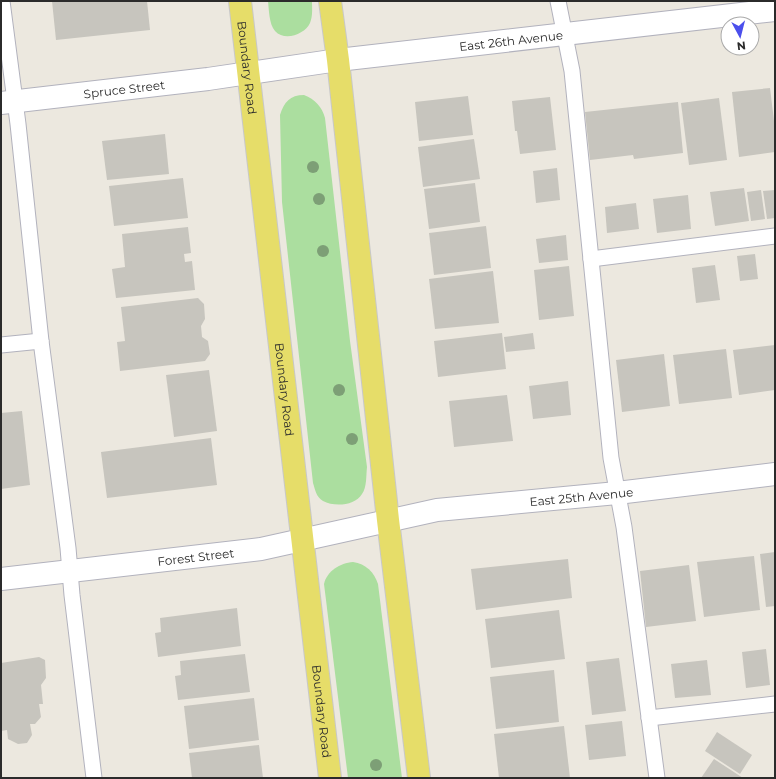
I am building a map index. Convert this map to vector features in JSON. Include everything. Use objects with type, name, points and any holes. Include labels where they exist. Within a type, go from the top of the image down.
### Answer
[{"type":"main road","name":"Boundary Road","points":[[240,1],[247,73],[330,778]]},
{"type":"main road","points":[[330,1],[338,60],[388,520],[419,778]]},
{"type":"street","name":"East 26th Avenue","points":[[247,73],[338,60],[775,10]]},
{"type":"street","name":"Spruce Street","points":[[8,102],[208,79],[247,73]]},
{"type":"street","name":"East 25th Avenue","points":[[388,520],[437,510],[617,493],[775,474]]},
{"type":"street","name":"Forest Street","points":[[1,579],[261,549],[388,520]]},
{"type":"lane","points":[[2,1],[8,102],[41,341],[94,778]]},
{"type":"lane","points":[[558,1],[572,71],[611,458],[624,527],[657,778]]},
{"type":"lane","points":[[591,259],[775,236]]},
{"type":"lane","points":[[1,345],[41,341]]},
{"type":"lane","points":[[649,718],[775,704]]},
{"type":"green space","points":[[268,1],[312,1],[312,15],[310,23],[304,30],[294,35],[284,36],[279,34],[275,31],[272,25]]},
{"type":"green space","points":[[304,95],[318,104],[325,118],[350,341],[367,467],[366,484],[364,491],[359,498],[349,503],[338,505],[323,501],[317,495],[313,483],[282,202],[280,115],[283,106],[288,100],[295,96]]},
{"type":"green space","points":[[353,562],[369,569],[378,584],[402,778],[348,778],[324,584],[328,575],[335,568],[343,564]]},
{"type":"building","points":[[52,1],[147,1],[150,30],[56,40]]},
{"type":"building","points":[[770,88],[775,129],[775,152],[739,157],[732,92]]},
{"type":"building","points":[[468,96],[473,135],[419,141],[415,102]]},
{"type":"building","points":[[550,97],[556,150],[520,154],[517,131],[515,131],[512,101]]},
{"type":"building","points":[[719,98],[727,160],[689,165],[681,103]]},
{"type":"building","points":[[678,102],[683,153],[634,159],[633,155],[590,160],[585,112]]},
{"type":"building","points":[[165,134],[169,174],[107,180],[102,141]]},
{"type":"building","points":[[474,139],[480,179],[423,187],[418,147]]},
{"type":"building","points":[[557,168],[560,200],[536,203],[533,171]]},
{"type":"building","points":[[183,178],[188,218],[114,226],[109,186]]},
{"type":"building","points":[[475,183],[480,222],[429,229],[424,189]]},
{"type":"building","points":[[744,188],[749,221],[715,226],[710,192]]},
{"type":"building","points":[[761,190],[765,219],[751,221],[747,192]]},
{"type":"building","points":[[775,190],[775,218],[767,219],[763,191]]},
{"type":"building","points":[[688,195],[691,229],[657,233],[653,199]]},
{"type":"building","points":[[636,203],[639,229],[607,233],[605,207]]},
{"type":"building","points":[[486,226],[491,268],[434,275],[429,233]]},
{"type":"building","points":[[188,227],[191,253],[184,254],[185,262],[192,261],[195,290],[116,298],[112,269],[125,267],[122,234]]},
{"type":"building","points":[[566,235],[568,260],[539,263],[536,239]]},
{"type":"building","points":[[755,254],[758,279],[740,281],[737,256]]},
{"type":"building","points":[[715,265],[720,300],[696,303],[692,268]]},
{"type":"building","points":[[569,266],[574,316],[539,320],[534,270]]},
{"type":"building","points":[[493,271],[499,323],[435,329],[429,279]]},
{"type":"building","points":[[198,298],[204,304],[205,319],[201,326],[202,337],[208,341],[210,354],[205,361],[120,371],[117,342],[125,341],[121,307]]},
{"type":"building","points":[[502,333],[506,369],[438,377],[434,341]]},
{"type":"building","points":[[533,333],[535,349],[506,352],[504,337]]},
{"type":"building","points":[[775,345],[775,390],[739,395],[733,350]]},
{"type":"building","points":[[726,349],[732,398],[679,404],[673,355]]},
{"type":"building","points":[[664,354],[670,406],[622,412],[616,360]]},
{"type":"building","points":[[209,370],[217,431],[174,437],[166,375]]},
{"type":"building","points":[[568,381],[571,415],[533,419],[529,386]]},
{"type":"building","points":[[507,395],[513,441],[454,447],[449,401]]},
{"type":"building","points":[[22,411],[30,485],[1,489],[1,413]]},
{"type":"building","points":[[211,438],[217,485],[107,498],[101,452]]},
{"type":"building","points":[[775,552],[775,606],[766,607],[760,554]]},
{"type":"building","points":[[754,556],[760,610],[704,617],[697,562]]},
{"type":"building","points":[[568,559],[572,598],[476,610],[471,569]]},
{"type":"building","points":[[689,565],[696,621],[646,627],[640,571]]},
{"type":"building","points":[[237,608],[241,646],[158,657],[155,633],[161,632],[160,618]]},
{"type":"building","points":[[559,610],[565,659],[491,668],[485,619]]},
{"type":"building","points":[[766,649],[770,685],[746,688],[742,652]]},
{"type":"building","points":[[245,654],[250,692],[178,700],[175,676],[181,675],[180,661]]},
{"type":"building","points":[[39,657],[45,660],[46,678],[41,685],[43,704],[39,704],[41,717],[35,724],[30,724],[32,735],[27,743],[18,744],[8,739],[7,730],[1,731],[1,663]]},
{"type":"building","points":[[619,658],[626,711],[592,715],[586,662]]},
{"type":"building","points":[[707,660],[711,695],[675,698],[671,664]]},
{"type":"building","points":[[554,670],[559,722],[496,729],[490,677]]},
{"type":"building","points":[[254,698],[259,740],[189,749],[184,706]]},
{"type":"building","points":[[622,721],[626,756],[589,760],[585,725]]},
{"type":"building","points":[[564,726],[570,778],[499,778],[494,734]]},
{"type":"building","points":[[717,732],[752,755],[740,774],[705,751]]},
{"type":"building","points":[[259,745],[263,778],[192,778],[189,753]]},
{"type":"building","points":[[714,759],[743,778],[701,778]]}]
